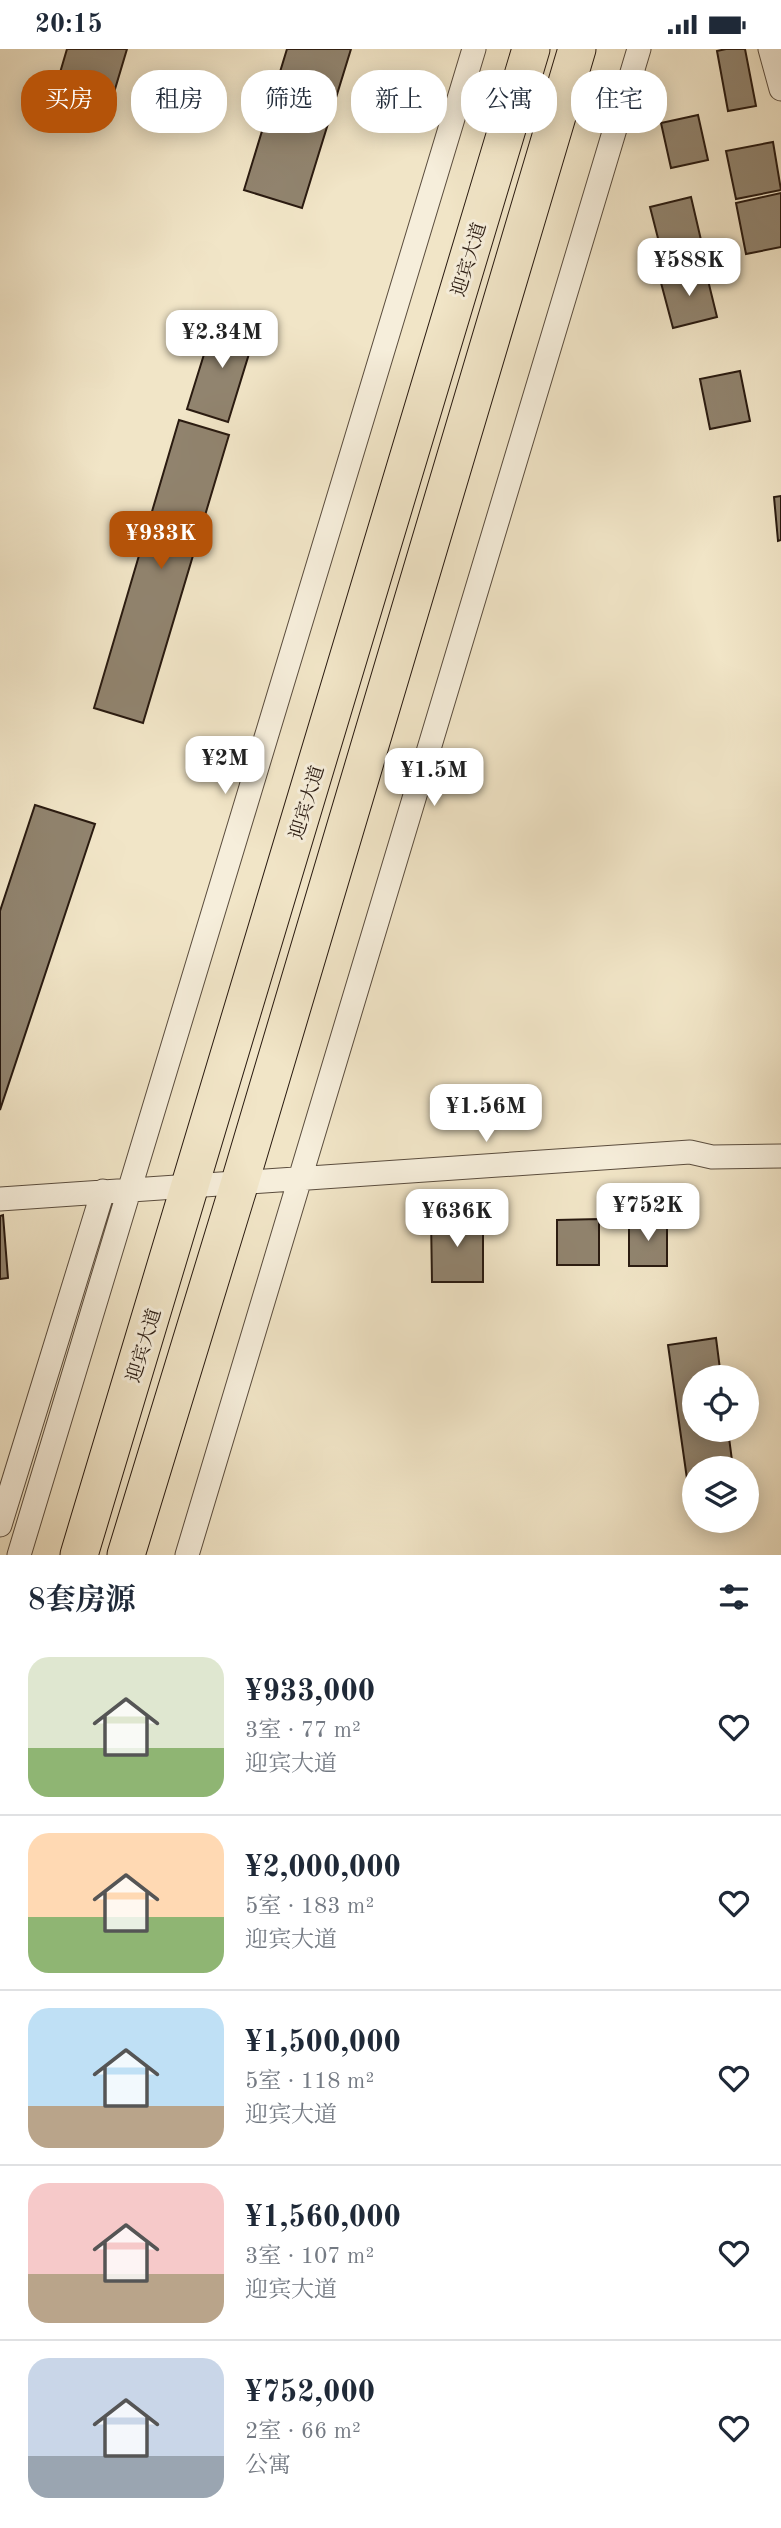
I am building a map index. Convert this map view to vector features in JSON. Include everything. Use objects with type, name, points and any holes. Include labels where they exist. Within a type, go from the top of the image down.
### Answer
[{"type":"main road","name":"迎宾大道","points":[[79,1555],[531,49]]},
{"type":"main road","points":[[126,1555],[240,1182],[577,49]]},
{"type":"street","points":[[19,1555],[474,49]]},
{"type":"street","points":[[187,1555],[639,49]]},
{"type":"street","points":[[770,49],[781,89]]},
{"type":"street","points":[[0,1199],[690,1152],[712,1157],[781,1156]]},
{"type":"street","points":[[0,1525],[103,1191]]},
{"type":"building","points":[[67,49],[127,49],[117,82],[117,70],[61,70]]},
{"type":"building","points":[[287,49],[351,49],[337,94],[337,70],[281,70]]},
{"type":"building","points":[[745,49],[756,106],[728,111],[717,51]]},
{"type":"building","points":[[698,115],[708,160],[671,168],[663,133],[667,133],[667,122]]},
{"type":"building","points":[[261,133],[325,133],[302,208],[244,190]]},
{"type":"building","points":[[773,142],[781,190],[736,199],[726,151]]},
{"type":"building","points":[[781,193],[781,247],[746,254],[736,203]]},
{"type":"building","points":[[691,197],[701,240],[661,250],[650,207]]},
{"type":"building","points":[[705,268],[717,317],[673,328],[660,279]]},
{"type":"building","points":[[215,319],[256,331],[228,422],[187,409]]},
{"type":"building","points":[[740,371],[750,421],[710,429],[700,379]]},
{"type":"building","points":[[179,420],[229,435],[143,723],[94,708]]},
{"type":"building","points":[[781,496],[781,540],[778,541],[774,497]]},
{"type":"building","points":[[35,805],[95,824],[0,1110],[0,911]]},
{"type":"building","points":[[3,1215],[8,1278],[0,1279],[0,1216]]},
{"type":"building","points":[[483,1216],[483,1282],[432,1282],[431,1217]]},
{"type":"building","points":[[599,1219],[599,1265],[557,1265],[557,1220]]},
{"type":"building","points":[[629,1219],[667,1219],[667,1266],[629,1266]]},
{"type":"building","points":[[716,1338],[719,1365],[682,1365],[682,1442],[730,1442],[731,1456],[684,1456],[668,1345]]}]
